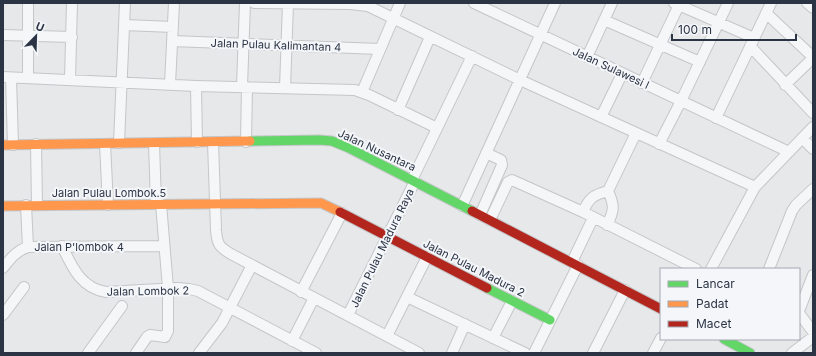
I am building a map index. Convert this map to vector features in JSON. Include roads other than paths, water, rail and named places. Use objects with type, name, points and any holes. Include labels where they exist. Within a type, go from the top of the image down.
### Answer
[{"type":"street","points":[[28,3],[28,78]]},
{"type":"street","points":[[70,80],[72,3]]},
{"type":"street","points":[[119,144],[125,3]]},
{"type":"street","points":[[170,84],[174,3]]},
{"type":"street","points":[[245,3],[244,44],[246,142]]},
{"type":"street","points":[[254,3],[358,4],[368,6],[520,80],[755,187]]},
{"type":"street","points":[[362,92],[400,3]]},
{"type":"street","name":"Jalan Sulawesi I","points":[[474,3],[493,7],[541,35],[789,152]]},
{"type":"street","points":[[462,206],[555,3]]},
{"type":"street","points":[[587,57],[612,3]]},
{"type":"street","points":[[659,144],[728,3]]},
{"type":"street","points":[[716,118],[771,3]]},
{"type":"street","points":[[807,3],[813,8]]},
{"type":"street","points":[[285,88],[288,4]]},
{"type":"street","points":[[642,82],[660,45],[677,4],[719,23],[752,42],[785,84],[813,113]]},
{"type":"street","points":[[766,13],[813,58],[785,84]]},
{"type":"street","points":[[604,20],[700,62]]},
{"type":"street","points":[[125,25],[173,27]]},
{"type":"street","points":[[3,35],[72,37]]},
{"type":"street","points":[[398,110],[430,37]]},
{"type":"street","name":"Jalan Pulau Kalimantan 4","points":[[172,41],[380,48]]},
{"type":"street","name":"Jalan Pulau Madura Raya","points":[[348,315],[388,237],[437,128],[472,56]]},
{"type":"street","points":[[601,117],[622,74]]},
{"type":"street","points":[[8,145],[7,78],[196,86],[325,89],[362,92],[437,128]]},
{"type":"street","points":[[196,86],[197,142]]},
{"type":"street","points":[[713,268],[755,187],[813,127]]},
{"type":"street","points":[[583,212],[589,199],[608,191],[636,133]]},
{"type":"street","points":[[802,138],[813,149]]},
{"type":"street","name":"Jalan Nusantara","points":[[8,145],[332,141],[414,180],[660,308]]},
{"type":"street","points":[[212,142],[216,230],[219,245],[224,250],[301,292],[419,353]]},
{"type":"street","points":[[136,353],[146,337],[150,335],[165,337],[167,334],[168,288],[154,143]]},
{"type":"street","points":[[36,144],[37,205]]},
{"type":"street","points":[[105,144],[108,205]]},
{"type":"street","points":[[480,215],[502,165],[501,160],[486,154]]},
{"type":"street","points":[[490,220],[508,182],[512,180],[583,212],[694,268]]},
{"type":"street","points":[[769,268],[792,211],[796,205],[813,189]]},
{"type":"street","points":[[607,225],[613,212],[612,199],[608,191]]},
{"type":"street","name":"Jalan Pulau Lombok.5","points":[[3,206],[321,203],[342,213]]},
{"type":"street","points":[[26,205],[28,247]]},
{"type":"street","points":[[301,292],[342,213]]},
{"type":"street","name":"Jalan Pulau Madura 2","points":[[342,213],[550,320]]},
{"type":"street","points":[[534,353],[575,263],[593,218]]},
{"type":"street","name":"Jalan Lombok 2","points":[[62,246],[72,268],[79,277],[90,287],[99,291],[106,292],[168,288],[198,291],[316,353]]},
{"type":"street","name":"Jalan P'lombok 4","points":[[3,268],[14,254],[19,250],[28,247],[164,246]]},
{"type":"street","points":[[387,336],[427,257]]},
{"type":"street","points":[[199,353],[216,332],[231,308],[252,265]]},
{"type":"street","points":[[800,309],[813,275]]},
{"type":"street","points":[[3,315],[24,287]]},
{"type":"street","points":[[594,353],[625,290]]},
{"type":"street","points":[[407,296],[525,353]]},
{"type":"street","points":[[292,340],[314,298]]},
{"type":"street","points":[[493,338],[512,301]]},
{"type":"street","points":[[92,352],[122,306]]},
{"type":"street","points":[[800,313],[813,332]]},
{"type":"street","points":[[452,353],[465,324]]},
{"type":"street","points":[[654,353],[660,340]]},
{"type":"street","points":[[726,340],[750,353]]},
{"type":"street","points":[[792,353],[811,343]]}]
